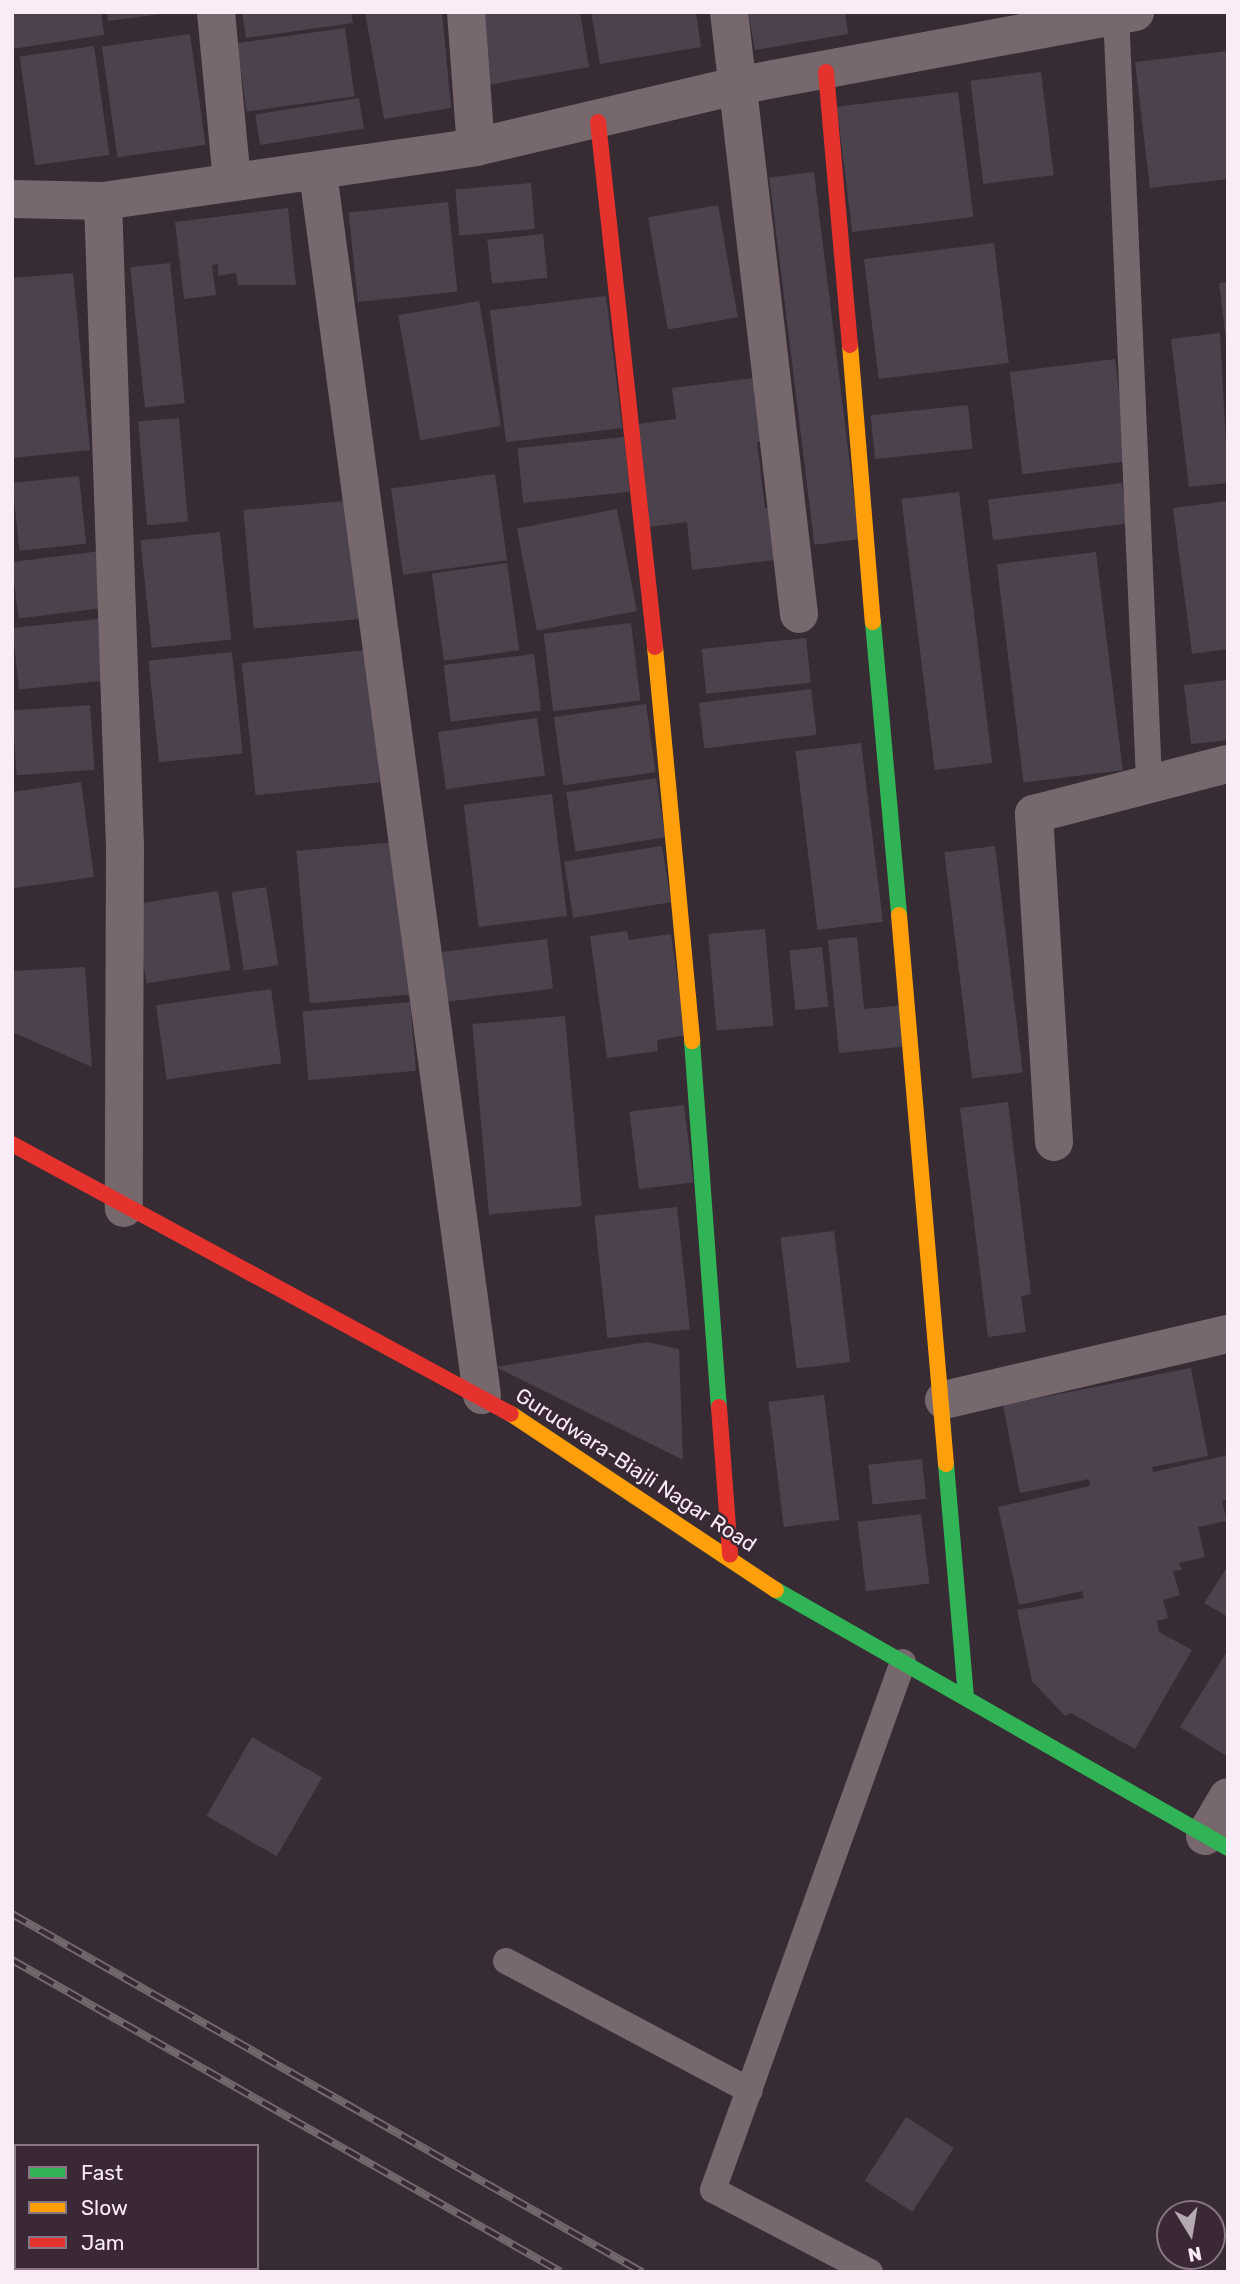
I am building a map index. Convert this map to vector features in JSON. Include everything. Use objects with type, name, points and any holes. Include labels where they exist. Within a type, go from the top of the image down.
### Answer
[{"type":"street","points":[[216,12],[232,181]]},
{"type":"street","points":[[466,12],[476,147]]},
{"type":"street","points":[[729,12],[799,614]]},
{"type":"street","points":[[12,199],[103,201],[232,181],[318,173],[476,147],[598,122],[736,86],[826,72],[1006,23],[1123,13]]},
{"type":"street","points":[[826,72],[944,1400],[966,1695]]},
{"type":"street","points":[[598,122],[678,856],[730,1555]]},
{"type":"street","points":[[318,173],[482,1395]]},
{"type":"street","points":[[103,201],[125,846],[124,1208]]},
{"type":"street","points":[[1054,1142],[1034,814],[1149,781],[1228,764]]},
{"type":"street","name":"Gurudwara-Biajli Nagar Road","points":[[12,1143],[124,1208],[482,1395],[730,1555],[817,1617],[966,1695],[1216,1842]]},
{"type":"street","points":[[944,1400],[1228,1334]]},
{"type":"street","points":[[1216,1842],[1228,1797]]},
{"type":"lane","points":[[1123,13],[1149,781]]},
{"type":"lane","points":[[870,2272],[713,2190],[903,1662]]},
{"type":"lane","points":[[506,1961],[750,2091]]},
{"type":"building","points":[[12,12],[101,12],[104,35],[12,49]]},
{"type":"building","points":[[107,12],[161,12],[161,14],[108,21]]},
{"type":"building","points":[[242,12],[351,12],[353,23],[246,38]]},
{"type":"building","points":[[365,12],[442,12],[451,108],[384,119]]},
{"type":"building","points":[[475,12],[580,12],[589,67],[487,85]]},
{"type":"building","points":[[591,12],[696,12],[701,47],[600,64]]},
{"type":"building","points":[[748,12],[845,12],[848,34],[755,50]]},
{"type":"building","points":[[345,28],[355,96],[247,111],[237,43]]},
{"type":"building","points":[[190,34],[206,145],[117,157],[102,46]]},
{"type":"building","points":[[94,46],[109,155],[35,165],[20,56]]},
{"type":"building","points":[[1228,51],[1228,179],[1150,188],[1135,62]]},
{"type":"building","points":[[1041,72],[1054,175],[983,184],[971,81]]},
{"type":"building","points":[[958,92],[973,217],[852,232],[837,107]]},
{"type":"building","points":[[359,98],[364,129],[260,145],[255,114]]},
{"type":"building","points":[[814,172],[859,539],[814,545],[769,177]]},
{"type":"building","points":[[531,183],[535,229],[459,235],[455,190]]},
{"type":"building","points":[[448,202],[457,292],[358,302],[349,212]]},
{"type":"building","points":[[718,205],[738,317],[668,330],[648,217]]},
{"type":"building","points":[[288,208],[296,285],[238,285],[236,273],[218,276],[218,264],[212,265],[216,295],[184,299],[175,222]]},
{"type":"building","points":[[543,234],[548,278],[492,284],[487,240]]},
{"type":"building","points":[[994,243],[1009,363],[879,379],[864,259]]},
{"type":"building","points":[[170,263],[185,403],[145,407],[130,267]]},
{"type":"building","points":[[73,273],[90,450],[12,458],[12,278]]},
{"type":"building","points":[[1228,282],[1228,340],[1226,340],[1219,283]]},
{"type":"building","points":[[606,296],[622,428],[506,442],[490,310]]},
{"type":"building","points":[[479,301],[501,426],[420,440],[398,315]]},
{"type":"building","points":[[1220,333],[1228,483],[1189,487],[1171,339]]},
{"type":"building","points":[[1115,359],[1128,461],[1022,474],[1010,372]]},
{"type":"building","points":[[761,377],[769,441],[757,442],[765,508],[777,507],[783,559],[692,570],[687,522],[649,527],[637,424],[676,419],[672,388]]},
{"type":"building","points":[[968,405],[973,449],[875,459],[871,415]]},
{"type":"building","points":[[179,418],[188,522],[147,525],[138,422]]},
{"type":"building","points":[[624,437],[630,492],[523,503],[518,448]]},
{"type":"building","points":[[495,474],[507,560],[403,575],[391,489]]},
{"type":"building","points":[[79,476],[86,544],[19,551],[12,483]]},
{"type":"building","points":[[1122,483],[1127,524],[993,540],[988,499]]},
{"type":"building","points":[[959,492],[992,763],[935,770],[901,499]]},
{"type":"building","points":[[357,500],[367,619],[254,628],[243,510]]},
{"type":"building","points":[[1228,501],[1228,649],[1192,654],[1173,508]]},
{"type":"building","points":[[617,509],[637,611],[537,631],[517,528]]},
{"type":"building","points":[[220,532],[231,639],[152,648],[140,540]]},
{"type":"building","points":[[101,551],[108,608],[19,619],[12,562]]},
{"type":"building","points":[[1096,552],[1123,770],[1024,783],[997,564]]},
{"type":"building","points":[[507,563],[519,650],[444,661],[432,574]]},
{"type":"building","points":[[107,618],[113,680],[19,690],[13,628]]},
{"type":"building","points":[[631,623],[641,700],[553,711],[544,634]]},
{"type":"building","points":[[806,638],[811,683],[706,694],[702,649]]},
{"type":"building","points":[[366,650],[380,782],[256,795],[242,663]]},
{"type":"building","points":[[232,652],[243,753],[159,762],[148,661]]},
{"type":"building","points":[[534,654],[541,711],[451,722],[444,665]]},
{"type":"building","points":[[1228,680],[1228,740],[1191,744],[1184,685]]},
{"type":"building","points":[[811,689],[817,735],[704,748],[699,703]]},
{"type":"building","points":[[646,704],[656,772],[564,785],[554,717]]},
{"type":"building","points":[[90,705],[95,770],[17,775],[12,710]]},
{"type":"building","points":[[537,718],[545,775],[446,789],[438,732]]},
{"type":"building","points":[[861,743],[883,922],[817,930],[795,751]]},
{"type":"building","points":[[656,778],[665,837],[576,851],[566,792]]},
{"type":"building","points":[[81,782],[94,877],[14,888],[12,792]]},
{"type":"building","points":[[552,794],[567,916],[479,927],[464,805]]},
{"type":"building","points":[[397,842],[410,994],[310,1003],[296,851]]},
{"type":"building","points":[[662,846],[671,902],[573,918],[564,861]]},
{"type":"building","points":[[995,846],[1023,1072],[972,1079],[944,852]]},
{"type":"building","points":[[266,887],[278,965],[244,971],[231,892]]},
{"type":"building","points":[[218,891],[231,970],[147,983],[134,904]]},
{"type":"building","points":[[765,929],[773,1026],[717,1031],[708,934]]},
{"type":"building","points":[[627,931],[629,940],[671,934],[686,1035],[657,1040],[658,1051],[607,1058],[590,936]]},
{"type":"building","points":[[857,937],[864,1009],[906,1005],[910,1046],[839,1053],[828,940]]},
{"type":"building","points":[[547,939],[553,989],[445,1002],[439,952]]},
{"type":"building","points":[[822,947],[828,1007],[795,1010],[789,950]]},
{"type":"building","points":[[85,967],[92,1067],[12,1032],[12,971]]},
{"type":"building","points":[[271,989],[281,1063],[167,1079],[156,1005]]},
{"type":"building","points":[[410,1002],[416,1071],[308,1080],[302,1011]]},
{"type":"building","points":[[565,1016],[582,1206],[489,1214],[472,1024]]},
{"type":"building","points":[[1008,1102],[1031,1294],[1021,1296],[1026,1332],[988,1337],[960,1108]]},
{"type":"building","points":[[684,1105],[694,1182],[639,1189],[629,1112]]},
{"type":"building","points":[[677,1207],[690,1329],[607,1338],[594,1216]]},
{"type":"building","points":[[834,1231],[850,1362],[796,1369],[780,1238]]},
{"type":"building","points":[[647,1342],[679,1349],[683,1460],[496,1367]]},
{"type":"building","points":[[1191,1368],[1208,1456],[1152,1467],[1153,1472],[1228,1455],[1228,1499],[1222,1501],[1227,1521],[1198,1527],[1205,1557],[1179,1563],[1182,1570],[1173,1571],[1180,1595],[1163,1600],[1168,1618],[1157,1621],[1159,1632],[1192,1650],[1135,1749],[1071,1713],[1065,1716],[1032,1681],[1017,1610],[1084,1598],[1082,1591],[1019,1605],[998,1507],[1090,1486],[1089,1479],[1020,1493],[1003,1405]]},
{"type":"building","points":[[824,1395],[839,1520],[784,1527],[768,1402]]},
{"type":"building","points":[[922,1459],[926,1499],[872,1504],[868,1465]]},
{"type":"building","points":[[921,1514],[930,1583],[866,1591],[857,1522]]},
{"type":"building","points":[[1228,1566],[1228,1617],[1204,1603]]},
{"type":"building","points":[[1228,1650],[1228,1757],[1180,1727]]},
{"type":"building","points":[[252,1737],[322,1778],[277,1856],[206,1816]]},
{"type":"building","points":[[906,2117],[954,2148],[912,2212],[865,2181]]},
{"type":"railway","points":[[12,1914],[642,2272]]},
{"type":"railway","points":[[12,1960],[561,2272]]},
{"type":"traffic: fast","points":[[873,622],[899,915]]},
{"type":"traffic: fast","points":[[692,1041],[719,1407]]},
{"type":"traffic: fast","points":[[946,1464],[966,1695]]},
{"type":"traffic: fast","points":[[776,1590],[1228,1848]]},
{"type":"traffic: slow","points":[[850,345],[873,622]]},
{"type":"traffic: slow","points":[[655,647],[692,1041]]},
{"type":"traffic: slow","points":[[899,915],[946,1464]]},
{"type":"traffic: slow","points":[[511,1414],[776,1590]]},
{"type":"traffic: jam","points":[[826,72],[850,345]]},
{"type":"traffic: jam","points":[[598,122],[655,647]]},
{"type":"traffic: jam","points":[[12,1144],[511,1414]]},
{"type":"traffic: jam","points":[[719,1407],[730,1555]]}]
